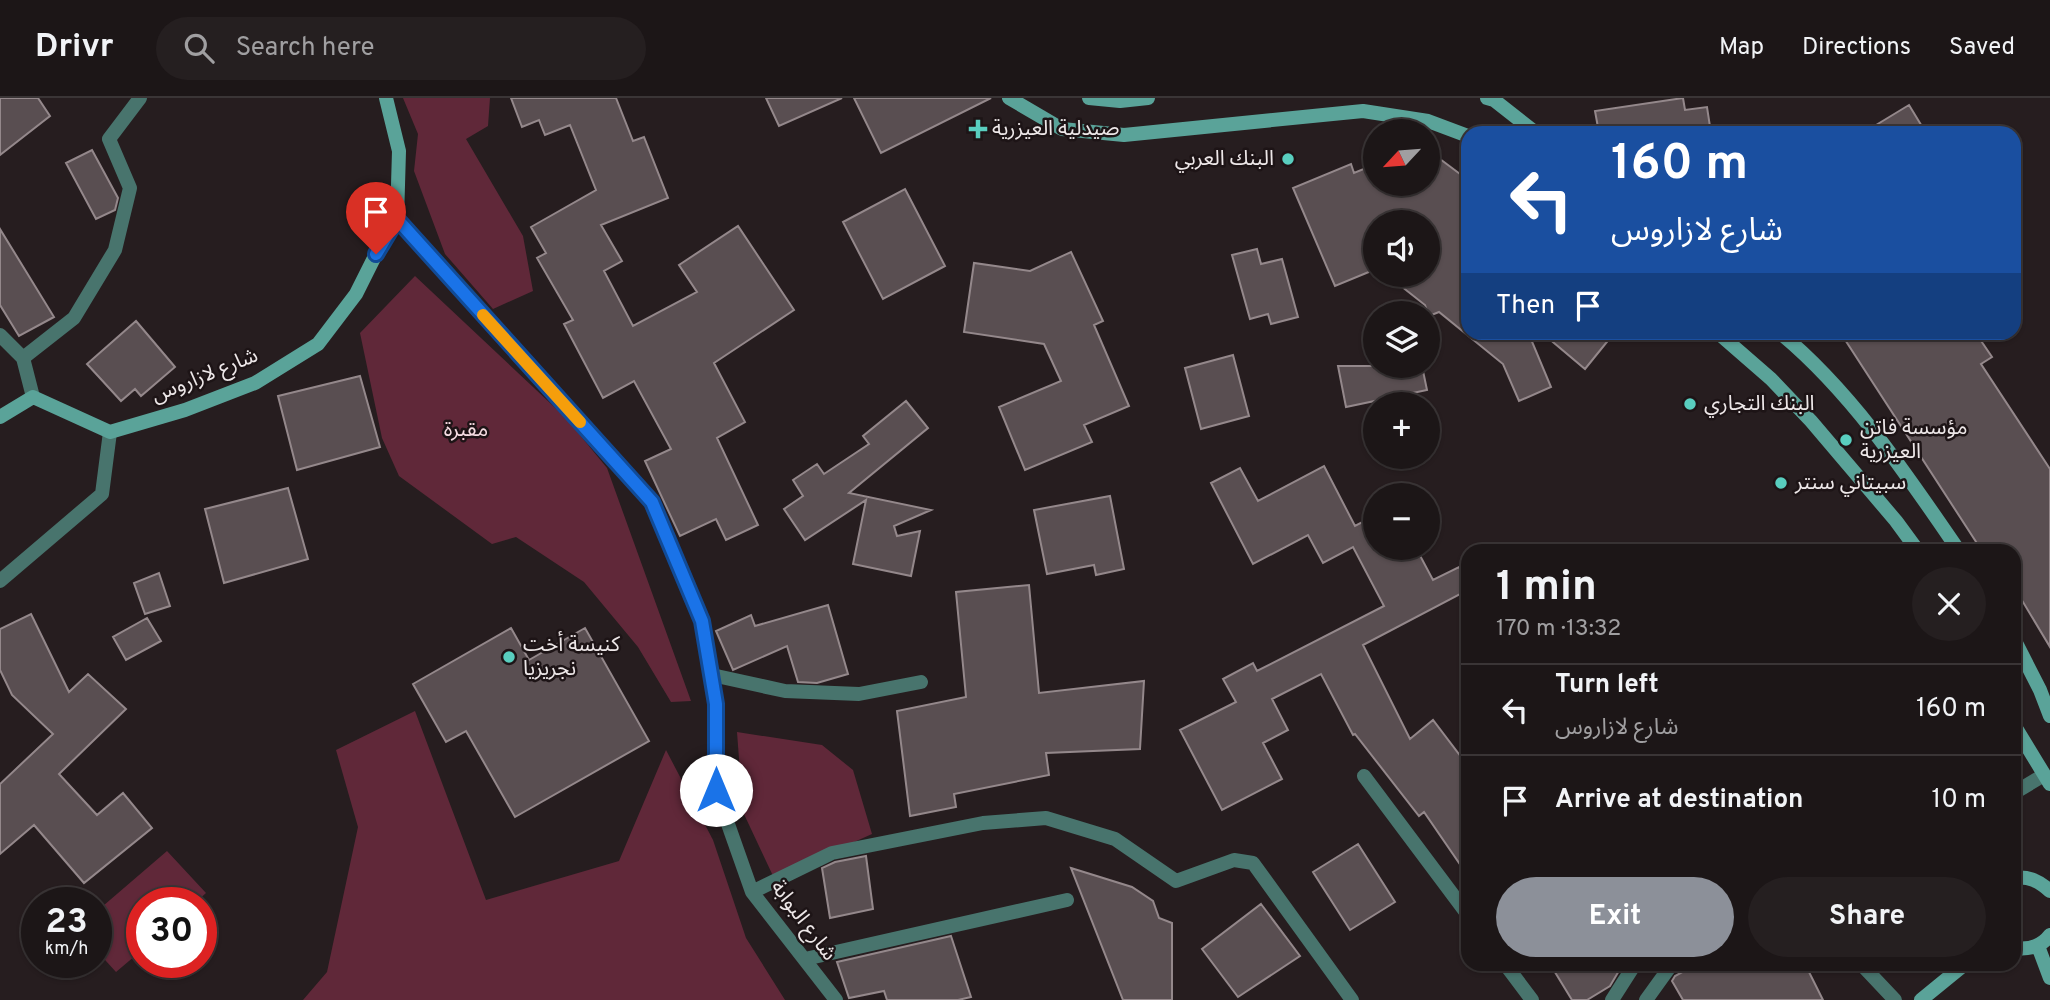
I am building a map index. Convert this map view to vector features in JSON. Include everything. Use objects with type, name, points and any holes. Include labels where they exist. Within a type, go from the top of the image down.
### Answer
[{"type":"main road","points":[[386,98],[399,150],[397,219]]},
{"type":"main road","points":[[1009,98],[1062,129],[1124,135],[1363,111],[1428,121],[1461,133]]},
{"type":"main road","points":[[1089,98],[1120,101],[1148,98]]},
{"type":"main road","points":[[1495,99],[1528,126]]},
{"type":"main road","name":"شارع لازاروس","points":[[110,432],[185,410],[255,383],[318,344],[356,294],[397,219]]},
{"type":"main road","points":[[1726,340],[1771,379],[1811,421],[1913,544]]},
{"type":"main road","points":[[1787,340],[1839,391],[1907,475],[1954,544]]},
{"type":"main road","points":[[0,417],[33,397],[110,432]]},
{"type":"main road","points":[[2021,653],[2050,716]]},
{"type":"main road","points":[[2021,737],[2047,780]]},
{"type":"main road","points":[[2021,878],[2033,879],[2050,891]]},
{"type":"main road","points":[[2021,949],[2038,946],[2050,935]]},
{"type":"main road","points":[[2038,946],[2050,978]]},
{"type":"main road","points":[[1920,1000],[1956,971]]},
{"type":"street","points":[[23,358],[74,318],[115,250],[130,188],[109,139],[140,98]]},
{"type":"street","name":"شارع البوابة","points":[[397,219],[652,502],[702,621],[716,704],[716,790],[752,892],[836,1000]]},
{"type":"street","points":[[0,335],[23,358],[33,397]]},
{"type":"street","points":[[0,581],[102,494],[110,432]]},
{"type":"street","points":[[712,675],[785,691],[859,694],[921,682]]},
{"type":"street","points":[[1364,776],[1461,906]]},
{"type":"street","points":[[2021,790],[2047,780]]},
{"type":"street","points":[[752,892],[832,853],[983,823],[1046,818],[1115,839],[1176,881],[1234,860],[1253,863],[1352,1000]]},
{"type":"street","points":[[805,959],[1067,900]]},
{"type":"street","points":[[1510,971],[1532,1000]]},
{"type":"street","points":[[1612,1000],[1631,971]]},
{"type":"street","points":[[1646,1000],[1667,971]]},
{"type":"street","points":[[1868,971],[1895,1000]]},
{"type":"green space","points":[[403,98],[490,98],[488,126],[466,139],[523,236],[533,291],[493,309],[445,254],[414,171],[418,134]]},
{"type":"green space","name":"مقبرة","points":[[415,276],[566,418],[607,468],[691,701],[671,702],[638,647],[584,582],[516,537],[492,544],[399,476],[382,438],[360,333]]},
{"type":"green space","points":[[415,711],[486,900],[619,861],[666,750],[713,840],[746,938],[785,1000],[303,1000],[327,972],[358,827],[336,750]]},
{"type":"green space","points":[[737,732],[822,745],[853,770],[872,834],[774,878],[743,812]]},
{"type":"green space","points":[[167,851],[200,887],[126,887],[126,964],[116,972],[112,968],[112,898]]},
{"type":"building","points":[[0,98],[38,98],[50,116],[0,155]]},
{"type":"building","points":[[511,98],[616,98],[633,141],[644,137],[668,198],[601,225],[622,261],[604,271],[633,326],[697,292],[679,265],[738,226],[794,310],[714,363],[745,422],[717,438],[758,525],[726,540],[716,519],[680,536],[645,461],[671,449],[634,381],[603,398],[564,324],[573,320],[537,258],[546,253],[531,227],[596,190],[570,125],[545,135],[539,120],[522,127]]},
{"type":"building","points":[[766,98],[842,98],[779,126]]},
{"type":"building","points":[[854,98],[991,98],[881,153]]},
{"type":"building","points":[[1683,98],[1685,110],[1707,107],[1710,126],[1598,126],[1595,111]]},
{"type":"building","points":[[1909,105],[1922,126],[1874,126]]},
{"type":"building","points":[[92,150],[118,198],[115,210],[96,219],[66,163]]},
{"type":"building","points":[[1440,159],[1461,175],[1461,330],[1440,313],[1440,301],[1420,301],[1402,287],[1440,287],[1440,210],[1363,210],[1363,274],[1335,286],[1293,188],[1351,164],[1354,173],[1363,169],[1363,196],[1440,196]]},
{"type":"building","points":[[905,189],[945,266],[883,299],[843,222]]},
{"type":"building","points":[[0,229],[54,317],[19,336],[0,305]]},
{"type":"building","points":[[1257,249],[1261,264],[1282,259],[1298,317],[1271,324],[1268,314],[1250,319],[1232,255]]},
{"type":"building","points":[[1071,252],[1103,321],[1094,325],[1129,406],[1084,425],[1092,442],[1025,470],[999,407],[1061,381],[1044,344],[964,332],[974,263],[1030,271]]},
{"type":"building","points":[[136,321],[175,367],[141,396],[135,389],[121,401],[87,364]]},
{"type":"building","points":[[1473,340],[1531,340],[1551,387],[1519,401],[1503,364]]},
{"type":"building","points":[[1551,340],[1609,340],[1585,369]]},
{"type":"building","points":[[1845,340],[1980,340],[1992,357],[1981,364],[2050,469],[2050,647],[2021,599],[2021,544],[1977,544]]},
{"type":"building","points":[[1233,355],[1249,416],[1201,429],[1185,368]]},
{"type":"building","points":[[1338,366],[1363,366],[1363,378],[1424,378],[1427,390],[1363,392],[1363,403],[1346,407]]},
{"type":"building","points":[[360,376],[380,447],[297,470],[278,396]]},
{"type":"building","points":[[906,401],[928,428],[849,493],[931,510],[894,526],[897,536],[920,531],[911,576],[853,564],[866,500],[805,540],[784,509],[803,496],[793,480],[817,464],[824,474],[869,444],[863,436]]},
{"type":"building","points":[[1324,466],[1355,526],[1363,522],[1363,560],[1422,560],[1433,580],[1459,567],[1461,594],[1363,645],[1410,739],[1433,720],[1461,757],[1461,866],[1424,812],[1419,816],[1355,734],[1353,735],[1321,674],[1272,699],[1288,730],[1263,743],[1282,779],[1222,810],[1180,730],[1236,702],[1223,679],[1253,663],[1257,671],[1384,606],[1353,547],[1323,563],[1308,535],[1253,564],[1211,483],[1240,468],[1258,501]]},
{"type":"building","points":[[288,488],[308,559],[224,583],[205,509]]},
{"type":"building","points":[[1110,496],[1124,569],[1096,575],[1094,565],[1047,574],[1034,510]]},
{"type":"building","points":[[159,573],[170,606],[145,614],[134,583]]},
{"type":"building","points":[[1029,585],[1039,693],[1144,681],[1140,749],[1046,753],[1049,775],[954,794],[956,807],[910,816],[897,711],[966,697],[956,592]]},
{"type":"building","points":[[828,605],[848,674],[817,683],[798,682],[787,646],[733,670],[716,631],[751,615],[755,626]]},
{"type":"building","points":[[31,614],[69,692],[88,674],[126,709],[59,774],[97,815],[123,793],[152,828],[84,883],[34,825],[0,854],[0,784],[53,734],[12,695],[0,670],[0,629]]},
{"type":"building","points":[[147,618],[161,641],[126,660],[113,637]]},
{"type":"building","points":[[511,628],[529,660],[585,628],[649,741],[515,817],[466,731],[446,742],[413,684]]},
{"type":"building","points":[[1358,844],[1395,902],[1350,930],[1313,872]]},
{"type":"building","points":[[866,856],[873,909],[830,918],[822,868],[835,862]]},
{"type":"building","points":[[1071,868],[1132,887],[1153,901],[1159,918],[1172,923],[1172,1000],[1123,1000]]},
{"type":"building","points":[[1261,904],[1300,956],[1238,997],[1202,949]]},
{"type":"building","points":[[951,936],[971,997],[958,1000],[887,1000],[884,991],[849,998],[837,962]]},
{"type":"building","points":[[1554,971],[1619,971],[1610,986],[1587,1000],[1572,1000]]},
{"type":"building","points":[[1684,971],[1808,971],[1823,1000],[1683,1000],[1672,981]]},
{"type":"slow traffic","points":[[483,315],[580,422]]},
{"type":"place","name":"صيدلية العيزرية","points":[[978,129]]},
{"type":"place","name":"البنك العربي","points":[[1288,159]]},
{"type":"place","name":"البنك التجاري","points":[[1690,404]]},
{"type":"place","name":"مؤسسة فاتن العيزرية","points":[[1846,440]]},
{"type":"place","name":"سبيتاني سنتر","points":[[1781,483]]},
{"type":"place","name":"كنيسة أخت نجريزيا","points":[[509,657]]},
{"type":"route","points":[[376,254],[397,219],[652,502],[702,621],[716,704],[716,790]]}]
